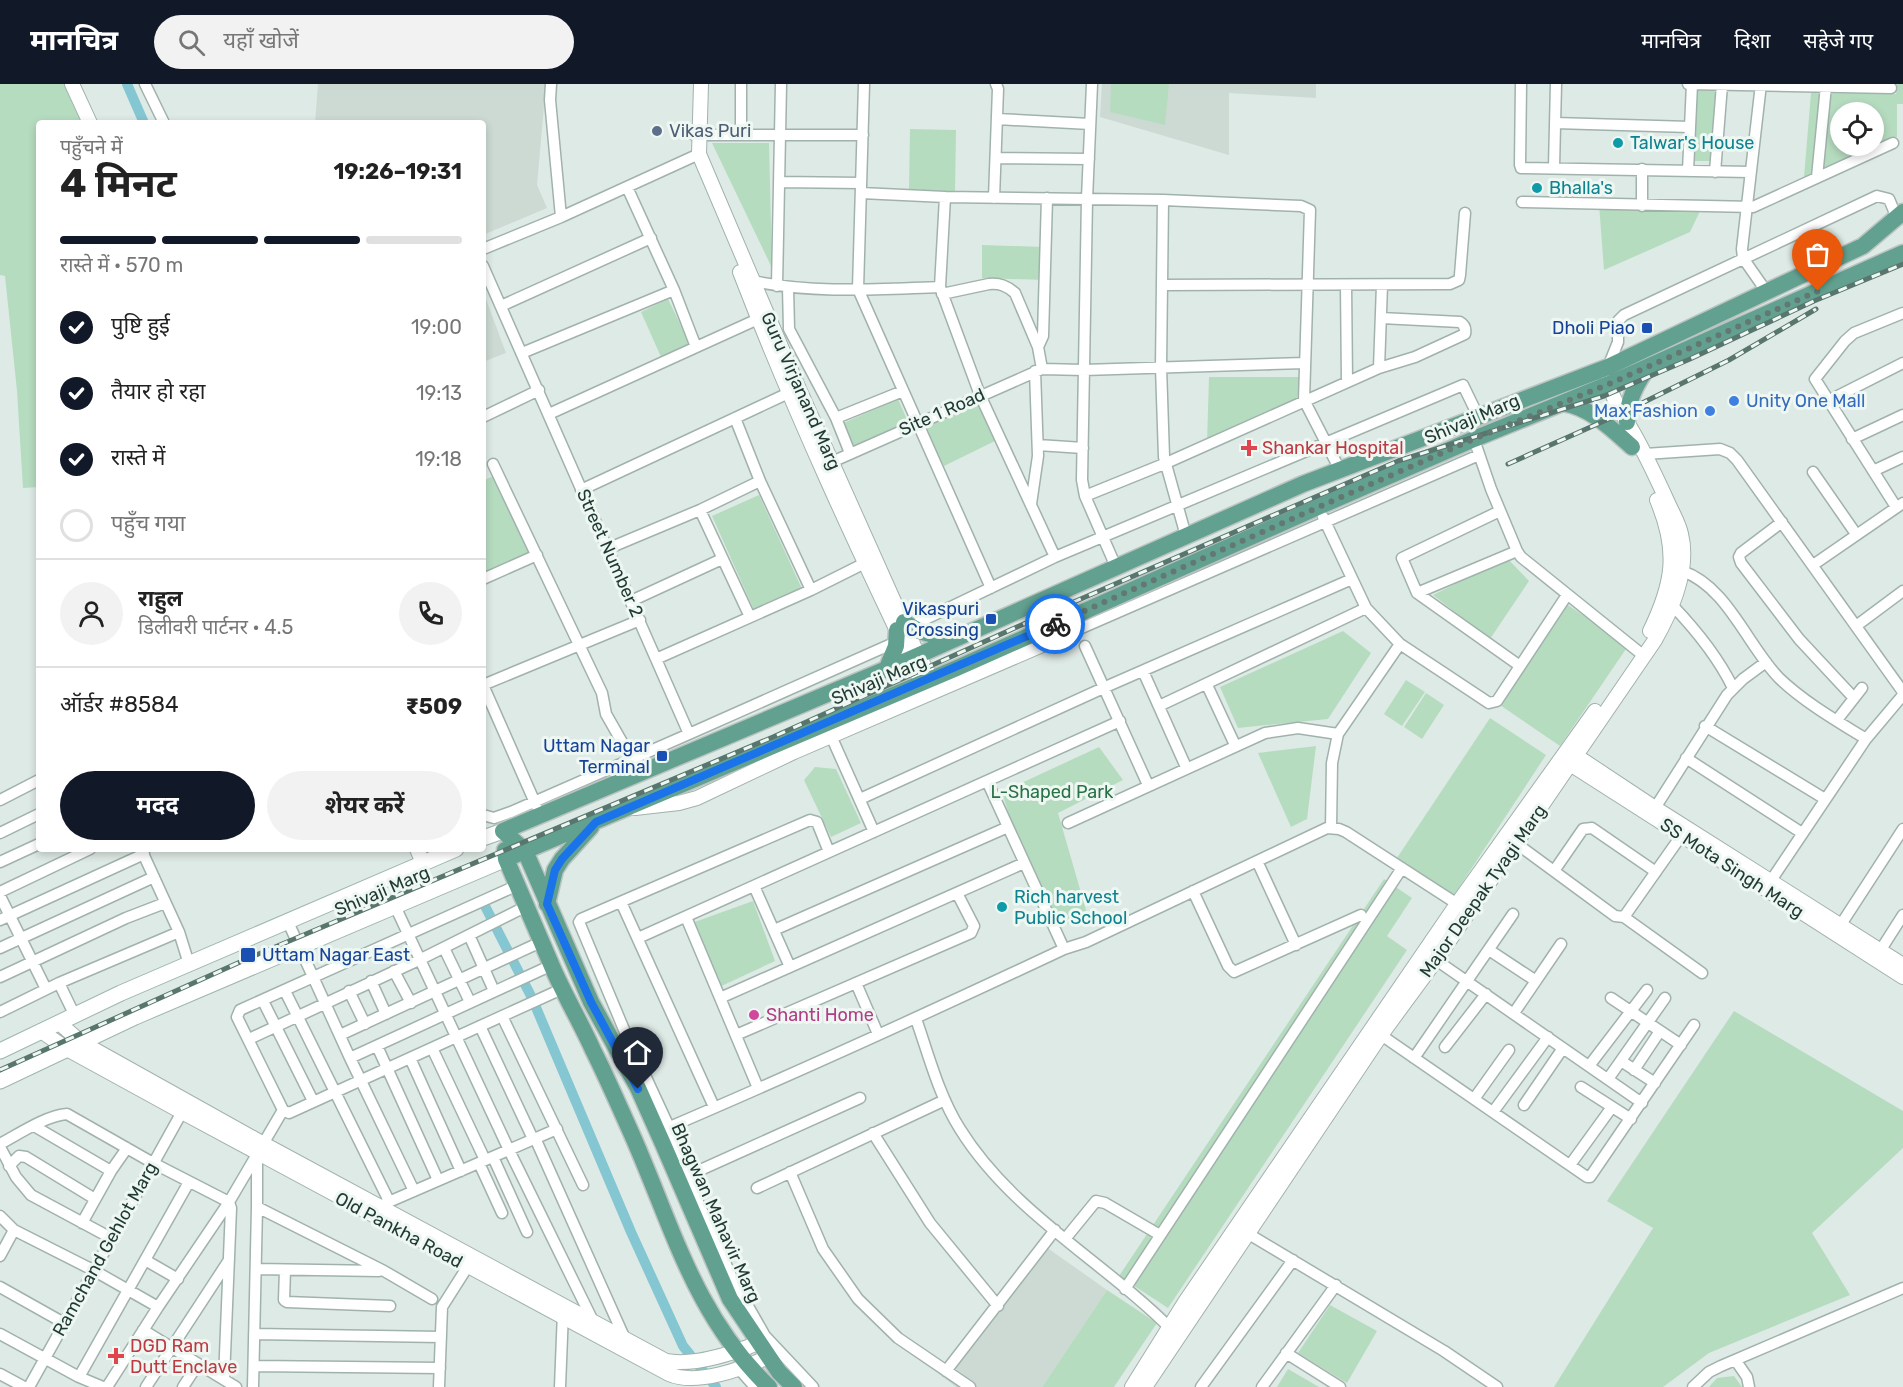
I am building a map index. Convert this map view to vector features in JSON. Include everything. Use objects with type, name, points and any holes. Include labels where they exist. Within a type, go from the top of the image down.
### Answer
[{"type":"main road","name":"Shivaji Marg","points":[[0,1081],[81,1041],[298,947],[621,810],[931,684],[1476,447],[1563,403],[1604,377],[1766,291],[1863,246],[1900,215]]},
{"type":"main road","name":"Shivaji Marg","points":[[486,837],[503,831],[537,808],[914,657],[1340,470],[1478,416],[1604,377],[1648,366],[1903,253]]},
{"type":"main road","points":[[1627,422],[1629,403],[1648,366]]},
{"type":"main road","points":[[1563,403],[1578,407],[1597,418],[1638,450]]},
{"type":"main road","points":[[887,668],[902,630],[952,640]]},
{"type":"main road","points":[[547,904],[555,870],[562,859],[596,822]]},
{"type":"main road","points":[[503,831],[525,851]]},
{"type":"main road","points":[[503,831],[506,859],[552,965],[653,1181],[681,1256],[705,1304],[744,1368],[769,1387]]},
{"type":"main road","name":"Bhagwan Mahavir Marg","points":[[525,851],[591,1002],[663,1130],[730,1299],[768,1357],[784,1368],[794,1387]]},
{"type":"main road","name":"Shivaji Marg","points":[[0,1051],[189,964],[288,922],[420,856],[441,852]]},
{"type":"street","points":[[72,84],[89,120]]},
{"type":"street","points":[[145,84],[163,120]]},
{"type":"street","points":[[550,84],[561,217]]},
{"type":"street","name":"Guru Virjanand Marg","points":[[694,84],[697,155],[758,319],[795,391]]},
{"type":"street","name":"Guru Virjanand Marg","points":[[697,135],[701,84]]},
{"type":"street","points":[[741,84],[741,135]]},
{"type":"street","points":[[781,84],[779,182],[782,287],[789,329],[836,418],[850,453]]},
{"type":"street","points":[[864,84],[858,289],[991,588]]},
{"type":"street","points":[[994,198],[998,89],[996,84]]},
{"type":"street","points":[[1092,84],[1082,480],[1085,496],[1116,567]]},
{"type":"street","points":[[1521,84],[1520,166],[1524,168],[1751,172]]},
{"type":"street","points":[[1554,167],[1556,84]]},
{"type":"street","points":[[1688,171],[1690,84],[1891,88]]},
{"type":"street","points":[[1715,172],[1722,85]]},
{"type":"street","points":[[1761,85],[1743,258],[1766,291]]},
{"type":"street","points":[[1817,177],[1826,86]]},
{"type":"street","points":[[997,119],[1090,124]]},
{"type":"street","points":[[1555,123],[1690,127]]},
{"type":"street","points":[[697,135],[862,135]]},
{"type":"street","points":[[1522,202],[1747,208],[1893,143]]},
{"type":"street","points":[[486,248],[561,217],[697,155]]},
{"type":"street","name":"Guru Virjanand Marg","points":[[697,155],[753,281],[795,391],[827,464],[914,657],[931,684]]},
{"type":"street","points":[[996,158],[1089,159]]},
{"type":"street","points":[[1642,169],[1642,206]]},
{"type":"street","points":[[779,182],[945,197],[1162,200],[1307,208],[1311,214],[1304,400],[1340,470]]},
{"type":"street","points":[[627,187],[674,290],[696,347]]},
{"type":"street","points":[[1604,377],[1618,342],[1618,321],[1624,315],[1877,196],[1889,199],[1900,215]]},
{"type":"street","points":[[945,197],[941,291],[980,394],[1055,557]]},
{"type":"street","points":[[1038,347],[1043,336],[1047,198]]},
{"type":"street","points":[[1162,200],[1161,367],[1164,464],[1186,536]]},
{"type":"street","points":[[1163,285],[1455,283],[1460,275],[1465,213]]},
{"type":"street","points":[[501,306],[651,238]]},
{"type":"street","name":"Street Number 2","points":[[486,273],[689,734]]},
{"type":"street","points":[[753,281],[782,287],[941,291],[997,283],[1010,288],[1015,293],[1038,347],[1038,456],[1030,504]]},
{"type":"street","points":[[1346,285],[1347,382]]},
{"type":"street","points":[[1379,368],[1382,285]]},
{"type":"street","points":[[522,353],[674,290]]},
{"type":"street","points":[[1813,565],[1900,505],[1873,471],[1815,379],[1854,333],[1903,313]]},
{"type":"street","points":[[1085,496],[1164,464],[1379,368],[1415,357],[1465,334],[1466,331],[1460,322],[1381,318]]},
{"type":"street","points":[[549,414],[758,319]]},
{"type":"street","points":[[1038,370],[1305,363]]},
{"type":"street","points":[[1828,401],[1903,363]]},
{"type":"street","name":"Site 1 Road","points":[[827,464],[1038,370]]},
{"type":"street","name":"Major Deepak Tyagi Marg","points":[[1604,377],[1627,422],[1670,538],[1672,558],[1668,583],[1641,654]]},
{"type":"street","name":"Major Deepak Tyagi Marg","points":[[1132,1387],[1174,1331],[1242,1230],[1457,904],[1569,757],[1641,654],[1659,633],[1672,605],[1682,571],[1681,534],[1604,377]]},
{"type":"street","points":[[486,815],[494,818],[511,812],[537,808],[631,758],[689,734],[1055,557],[1463,385],[1478,416]]},
{"type":"street","points":[[486,416],[539,390]]},
{"type":"street","points":[[581,490],[795,391]]},
{"type":"street","points":[[836,418],[903,391]]},
{"type":"street","points":[[1852,439],[1903,415]]},
{"type":"street","points":[[735,418],[760,481],[811,590]]},
{"type":"street","points":[[1038,445],[1083,448]]},
{"type":"street","points":[[1476,447],[1517,551],[1528,564],[1641,654]]},
{"type":"street","points":[[1638,450],[1720,449],[1730,453],[1813,565],[1903,693],[1866,739],[1767,886]]},
{"type":"street","points":[[1873,471],[1903,457]]},
{"type":"street","points":[[494,464],[602,693],[606,714],[631,758]]},
{"type":"street","name":"Guru Virjanand Marg","points":[[827,464],[865,563],[902,630]]},
{"type":"street","points":[[1812,472],[1856,534]]},
{"type":"street","points":[[608,549],[700,510],[760,481]]},
{"type":"street","points":[[700,510],[750,617]]},
{"type":"street","points":[[1500,511],[1403,556],[1402,560],[1417,593],[1520,666]]},
{"type":"street","points":[[1321,514],[1366,608],[1400,644],[1489,703],[1497,701],[1567,595]]},
{"type":"street","points":[[1782,522],[1738,557],[1779,615],[1853,697]]},
{"type":"street","points":[[1417,593],[1517,551]]},
{"type":"street","points":[[486,578],[537,555]]},
{"type":"street","points":[[631,601],[722,559]]},
{"type":"street","points":[[656,659],[811,590],[865,563]]},
{"type":"street","points":[[1682,571],[1697,577],[1713,589],[1766,662],[1785,683],[1866,739]]},
{"type":"street","points":[[860,799],[1352,579]]},
{"type":"street","points":[[1856,626],[1903,591]]},
{"type":"street","points":[[1672,605],[1693,627],[1733,688]]},
{"type":"street","points":[[1159,706],[1366,608]]},
{"type":"street","points":[[486,684],[640,620]]},
{"type":"street","points":[[1331,828],[1332,763],[1338,734],[1400,644]]},
{"type":"street","points":[[1084,646],[1148,785]]},
{"type":"street","points":[[1655,808],[1705,726],[1733,688],[1766,662]]},
{"type":"street","points":[[1143,671],[1186,767]]},
{"type":"street","points":[[621,810],[680,803],[696,798],[831,736],[931,684]]},
{"type":"street","points":[[1207,685],[1235,745]]},
{"type":"street","points":[[1837,720],[1862,688]]},
{"type":"street","points":[[486,692],[537,808]]},
{"type":"street","points":[[638,938],[1120,721]]},
{"type":"street","points":[[1705,726],[1825,799]]},
{"type":"street","points":[[1068,823],[1186,767],[1265,733],[1285,729],[1308,729],[1338,734]]},
{"type":"street","points":[[831,736],[874,832]]},
{"type":"street","name":"Major Deepak Tyagi Marg","points":[[1242,1230],[1470,912],[1517,844],[1569,757]]},
{"type":"street","name":"SS Mota Singh Marg","points":[[1569,757],[1655,808],[1903,977]]},
{"type":"street","name":"SS Mota Singh Marg","points":[[1569,757],[1681,836],[1840,926],[1903,965]]},
{"type":"street","points":[[1686,758],[1802,833]]},
{"type":"street","points":[[987,781],[1064,950]]},
{"type":"street","points":[[0,800],[36,782]]},
{"type":"street","points":[[0,832],[36,815]]},
{"type":"street","points":[[813,1387],[784,1368],[744,1300],[687,1176],[663,1130],[579,922],[581,919],[810,820],[817,822],[829,852]]},
{"type":"street","points":[[774,930],[1008,827]]},
{"type":"street","points":[[1554,871],[1583,829],[1587,827],[1592,828],[1656,872]]},
{"type":"street","points":[[663,1130],[916,1019],[1086,942],[1320,831],[1331,828],[1346,832],[1470,912]]},
{"type":"street","points":[[1840,926],[1903,829]]},
{"type":"street","points":[[1624,917],[1681,836]]},
{"type":"street","points":[[1517,844],[1615,916],[1624,917],[1702,973]]},
{"type":"street","points":[[0,862],[36,845]]},
{"type":"street","points":[[46,989],[21,938],[5,918],[0,894],[84,852]]},
{"type":"street","points":[[5,918],[142,852],[179,932],[189,964]]},
{"type":"street","points":[[1257,861],[1296,945]]},
{"type":"street","points":[[720,998],[1024,863]]},
{"type":"street","points":[[1125,1289],[1318,992],[1402,868]]},
{"type":"street","points":[[0,948],[154,877]]},
{"type":"street","points":[[518,885],[238,1012],[237,1017],[282,1110],[289,1113],[564,988]]},
{"type":"street","points":[[754,886],[790,967]]},
{"type":"street","points":[[1193,891],[1228,966],[1234,972],[1361,915]]},
{"type":"street","points":[[736,1035],[971,933],[974,926],[957,893]]},
{"type":"street","points":[[621,902],[714,1107]]},
{"type":"street","points":[[0,977],[126,918],[165,903]]},
{"type":"street","points":[[395,906],[594,1323]]},
{"type":"street","points":[[249,1039],[444,948],[527,906]]},
{"type":"street","points":[[1414,1058],[1513,914]]},
{"type":"street","points":[[1880,951],[1903,915]]},
{"type":"street","points":[[686,917],[758,1088]]},
{"type":"street","points":[[288,922],[360,1080],[414,1191]]},
{"type":"street","points":[[0,1012],[59,983],[179,932]]},
{"type":"street","points":[[469,935],[494,991]]},
{"type":"street","points":[[340,1035],[543,941]]},
{"type":"street","points":[[1514,1013],[1561,944]]},
{"type":"street","points":[[444,948],[470,1002]]},
{"type":"street","points":[[1489,950],[1536,981]]},
{"type":"street","points":[[1436,960],[1642,1103]]},
{"type":"street","points":[[350,1058],[552,965]]},
{"type":"street","points":[[394,971],[411,1003]]},
{"type":"street","points":[[371,981],[386,1014]]},
{"type":"street","points":[[59,983],[75,1016]]},
{"type":"street","points":[[856,983],[878,1034]]},
{"type":"street","points":[[1589,1066],[1647,990]]},
{"type":"street","points":[[349,991],[365,1024]]},
{"type":"street","points":[[285,992],[336,1091],[384,1204],[557,1129]]},
{"type":"street","points":[[1445,1047],[1486,994]]},
{"type":"street","points":[[1611,998],[1681,1045]]},
{"type":"street","points":[[1608,1079],[1665,998]]},
{"type":"street","points":[[263,1001],[313,1101]]},
{"type":"street","points":[[502,1016],[583,1185]]},
{"type":"street","points":[[916,1019],[945,1100],[960,1129],[987,1166],[1054,1230],[1174,1331]]},
{"type":"street","name":"Old Pankha Road","points":[[59,1023],[81,1041],[259,1148],[468,1266],[563,1312],[594,1323],[666,1361],[678,1364],[736,1352],[758,1343]]},
{"type":"street","points":[[1381,1035],[1587,1177],[1593,1175],[1694,1025]]},
{"type":"street","points":[[480,1026],[625,1340]]},
{"type":"street","name":"Old Pankha Road","points":[[41,1031],[67,1049],[182,1112],[384,1204],[669,1374],[684,1380],[744,1368],[768,1357]]},
{"type":"street","points":[[1634,1070],[1660,1031]]},
{"type":"street","points":[[1493,1112],[1548,1037]]},
{"type":"street","points":[[377,1046],[438,1180]]},
{"type":"street","points":[[432,1048],[486,1160],[527,1233]]},
{"type":"street","points":[[1524,1105],[1563,1048]]},
{"type":"street","points":[[1474,1099],[1509,1050]]},
{"type":"street","points":[[410,1058],[461,1171]]},
{"type":"street","points":[[1621,1061],[1655,1083]]},
{"type":"street","points":[[1581,1087],[1630,1119]]},
{"type":"street","points":[[687,1176],[860,1098]]},
{"type":"street","points":[[757,1188],[945,1100]]},
{"type":"street","points":[[1570,1166],[1612,1107]]},
{"type":"street","points":[[0,1334],[79,1377],[105,1387],[229,1202],[282,1110]]},
{"type":"street","name":"Ramchand Gehlot Marg","points":[[26,1387],[45,1358],[182,1112]]},
{"type":"street","points":[[111,1238],[31,1195],[16,1178],[0,1145],[34,1126],[67,1114],[153,1163],[229,1202],[231,1208],[224,1379]]},
{"type":"street","points":[[34,1126],[111,1171]]},
{"type":"street","points":[[873,1133],[935,1230],[998,1306]]},
{"type":"street","points":[[82,1223],[126,1148]]},
{"type":"street","points":[[254,1387],[259,1148]]},
{"type":"street","points":[[9,1166],[19,1156],[26,1157],[95,1199]]},
{"type":"street","points":[[486,1160],[502,1213]]},
{"type":"street","points":[[790,1172],[823,1248],[858,1299],[898,1338],[970,1387]]},
{"type":"street","points":[[79,1377],[189,1182]]},
{"type":"street","points":[[1065,1239],[1096,1201],[1105,1203],[1160,1235]]},
{"type":"street","points":[[257,1208],[384,1271],[432,1299]]},
{"type":"street","points":[[0,1216],[14,1230],[158,1306]]},
{"type":"street","points":[[0,1256],[14,1230]]},
{"type":"street","points":[[946,1371],[1054,1230]]},
{"type":"street","points":[[1242,1230],[1444,1351],[1497,1387]]},
{"type":"street","points":[[146,1260],[178,1279]]},
{"type":"street","points":[[146,1387],[173,1349],[229,1260]]},
{"type":"street","points":[[1201,1387],[1293,1260]]},
{"type":"street","points":[[440,1387],[442,1307],[468,1266]]},
{"type":"street","points":[[256,1269],[384,1271]]},
{"type":"street","points":[[285,1270],[284,1300],[287,1302],[390,1306]]},
{"type":"street","points":[[1262,1387],[1336,1285]]},
{"type":"street","points":[[0,1287],[64,1323]]},
{"type":"street","points":[[1693,1387],[1709,1372],[1903,1288]]},
{"type":"street","points":[[560,1387],[563,1312]]},
{"type":"street","points":[[143,1330],[236,1387]]},
{"type":"street","name":"Major Deepak Tyagi Marg","points":[[1144,1387],[1174,1331]]},
{"type":"street","points":[[254,1334],[441,1337]]},
{"type":"street","points":[[1286,1353],[1340,1387]]},
{"type":"street","points":[[1736,1361],[1749,1387]]},
{"type":"street","points":[[183,1387],[198,1364]]},
{"type":"street","points":[[254,1366],[440,1368]]},
{"type":"street","points":[[744,1368],[755,1387]]},
{"type":"street","points":[[0,1374],[26,1387]]},
{"type":"shaded area","points":[[318,84],[546,84],[537,185],[547,208],[486,234],[486,120],[315,120]]},
{"type":"shaded area","points":[[1102,84],[1316,84],[1316,98],[1229,93],[1229,155],[1100,117]]},
{"type":"shaded area","points":[[486,299],[506,353],[486,361]]},
{"type":"shaded area","points":[[1039,1242],[1107,1290],[1042,1387],[956,1387],[938,1373]]},
{"type":"green space","points":[[0,84],[64,84],[82,120],[36,120],[36,487],[23,488],[17,391],[5,276],[0,275]]},
{"type":"green space","points":[[1111,84],[1169,84],[1165,125],[1110,112]]},
{"type":"green space","points":[[1897,84],[1903,84],[1903,104],[1897,104],[1897,137],[1884,143],[1884,102],[1830,102],[1830,156],[1856,156],[1804,177],[1811,93],[1896,94]]},
{"type":"green space","points":[[1694,90],[1719,91],[1713,161],[1692,161]]},
{"type":"green space","points":[[910,129],[956,130],[955,192],[909,189]]},
{"type":"green space","points":[[712,143],[769,143],[772,268]]},
{"type":"green space","points":[[1599,204],[1701,209],[1690,232],[1604,270]]},
{"type":"green space","points":[[982,245],[1045,247],[1044,280],[982,278]]},
{"type":"green space","points":[[668,299],[690,344],[661,357],[641,312]]},
{"type":"green space","points":[[1209,377],[1299,377],[1297,405],[1207,443]]},
{"type":"green space","points":[[898,399],[908,422],[850,448],[839,425]]},
{"type":"green space","points":[[980,402],[997,440],[944,466],[924,428]]},
{"type":"green space","points":[[495,475],[531,559],[486,578],[486,480]]},
{"type":"green space","points":[[759,495],[802,589],[754,610],[712,516]]},
{"type":"green space","points":[[1507,558],[1529,581],[1490,639],[1433,595]]},
{"type":"green space","points":[[1565,603],[1628,646],[1560,746],[1497,703]]},
{"type":"green space","points":[[1343,631],[1371,653],[1328,719],[1238,728],[1220,687]]},
{"type":"green space","points":[[1406,680],[1425,692],[1402,726],[1384,714]]},
{"type":"green space","points":[[1426,693],[1444,705],[1422,739],[1404,727]]},
{"type":"green space","points":[[1490,718],[1546,755],[1454,895],[1397,858]]},
{"type":"green space","points":[[1316,746],[1307,819],[1291,827],[1258,753]]},
{"type":"green space","name":"L-Shaped Park","points":[[1099,747],[1123,780],[1058,813],[1088,917],[1055,928],[1013,828],[1002,792]]},
{"type":"green space","points":[[815,767],[836,769],[861,823],[831,837],[804,780]]},
{"type":"green space","points":[[1384,879],[1412,898],[1387,936],[1407,950],[1168,1308],[1119,1276]]},
{"type":"green space","points":[[753,901],[775,961],[715,989],[689,924]]},
{"type":"green space","points":[[1734,1011],[1903,1111],[1903,1148],[1812,1233],[1850,1295],[1709,1353],[1663,1387],[1554,1387],[1653,1228],[1607,1201]]},
{"type":"green space","points":[[1107,1290],[1157,1323],[1114,1387],[1042,1387]]},
{"type":"green space","points":[[1330,1305],[1377,1331],[1347,1383],[1298,1353]]},
{"type":"green space","points":[[1288,1369],[1319,1387],[1277,1387]]},
{"type":"green space","points":[[1734,1376],[1742,1387],[1709,1387],[1717,1378]]},
{"type":"waterway","points":[[127,84],[143,120]]},
{"type":"waterway","points":[[485,906],[532,998],[631,1232],[683,1346],[716,1387]]},
{"type":"railway","points":[[0,1070],[249,958],[773,737],[1037,618],[1398,461],[1604,396],[1814,301],[1903,264]]},
{"type":"railway","points":[[1508,464],[1622,413],[1729,360],[1816,309]]},
{"type":"way so far","points":[[1055,624],[1474,439],[1609,384],[1818,291]]},
{"type":"place","name":"Vikas Puri","points":[[657,131]]},
{"type":"place","name":"Talwar's House","points":[[1618,143]]},
{"type":"place","name":"Bhalla's","points":[[1537,188]]},
{"type":"place","name":"Dholi Piao","points":[[1647,328]]},
{"type":"place","name":"Unity One Mall","points":[[1734,401]]},
{"type":"place","name":"Max Fashion","points":[[1710,411]]},
{"type":"place","name":"Shankar Hospital","points":[[1249,448]]},
{"type":"place","name":"Vikaspuri Crossing","points":[[991,619]]},
{"type":"place","name":"Uttam Nagar Terminal","points":[[662,756]]},
{"type":"place","name":"Rich harvest Public School","points":[[1002,907]]},
{"type":"place","name":"Uttam Nagar East","points":[[248,955]]},
{"type":"place","name":"Shanti Home","points":[[754,1015]]},
{"type":"place","name":"DGD Ram Dutt Enclave","points":[[116,1356]]},
{"type":"route","points":[[638,1089],[591,1002],[547,904],[555,870],[569,850],[596,822],[621,810],[932,679],[1055,624]]}]
